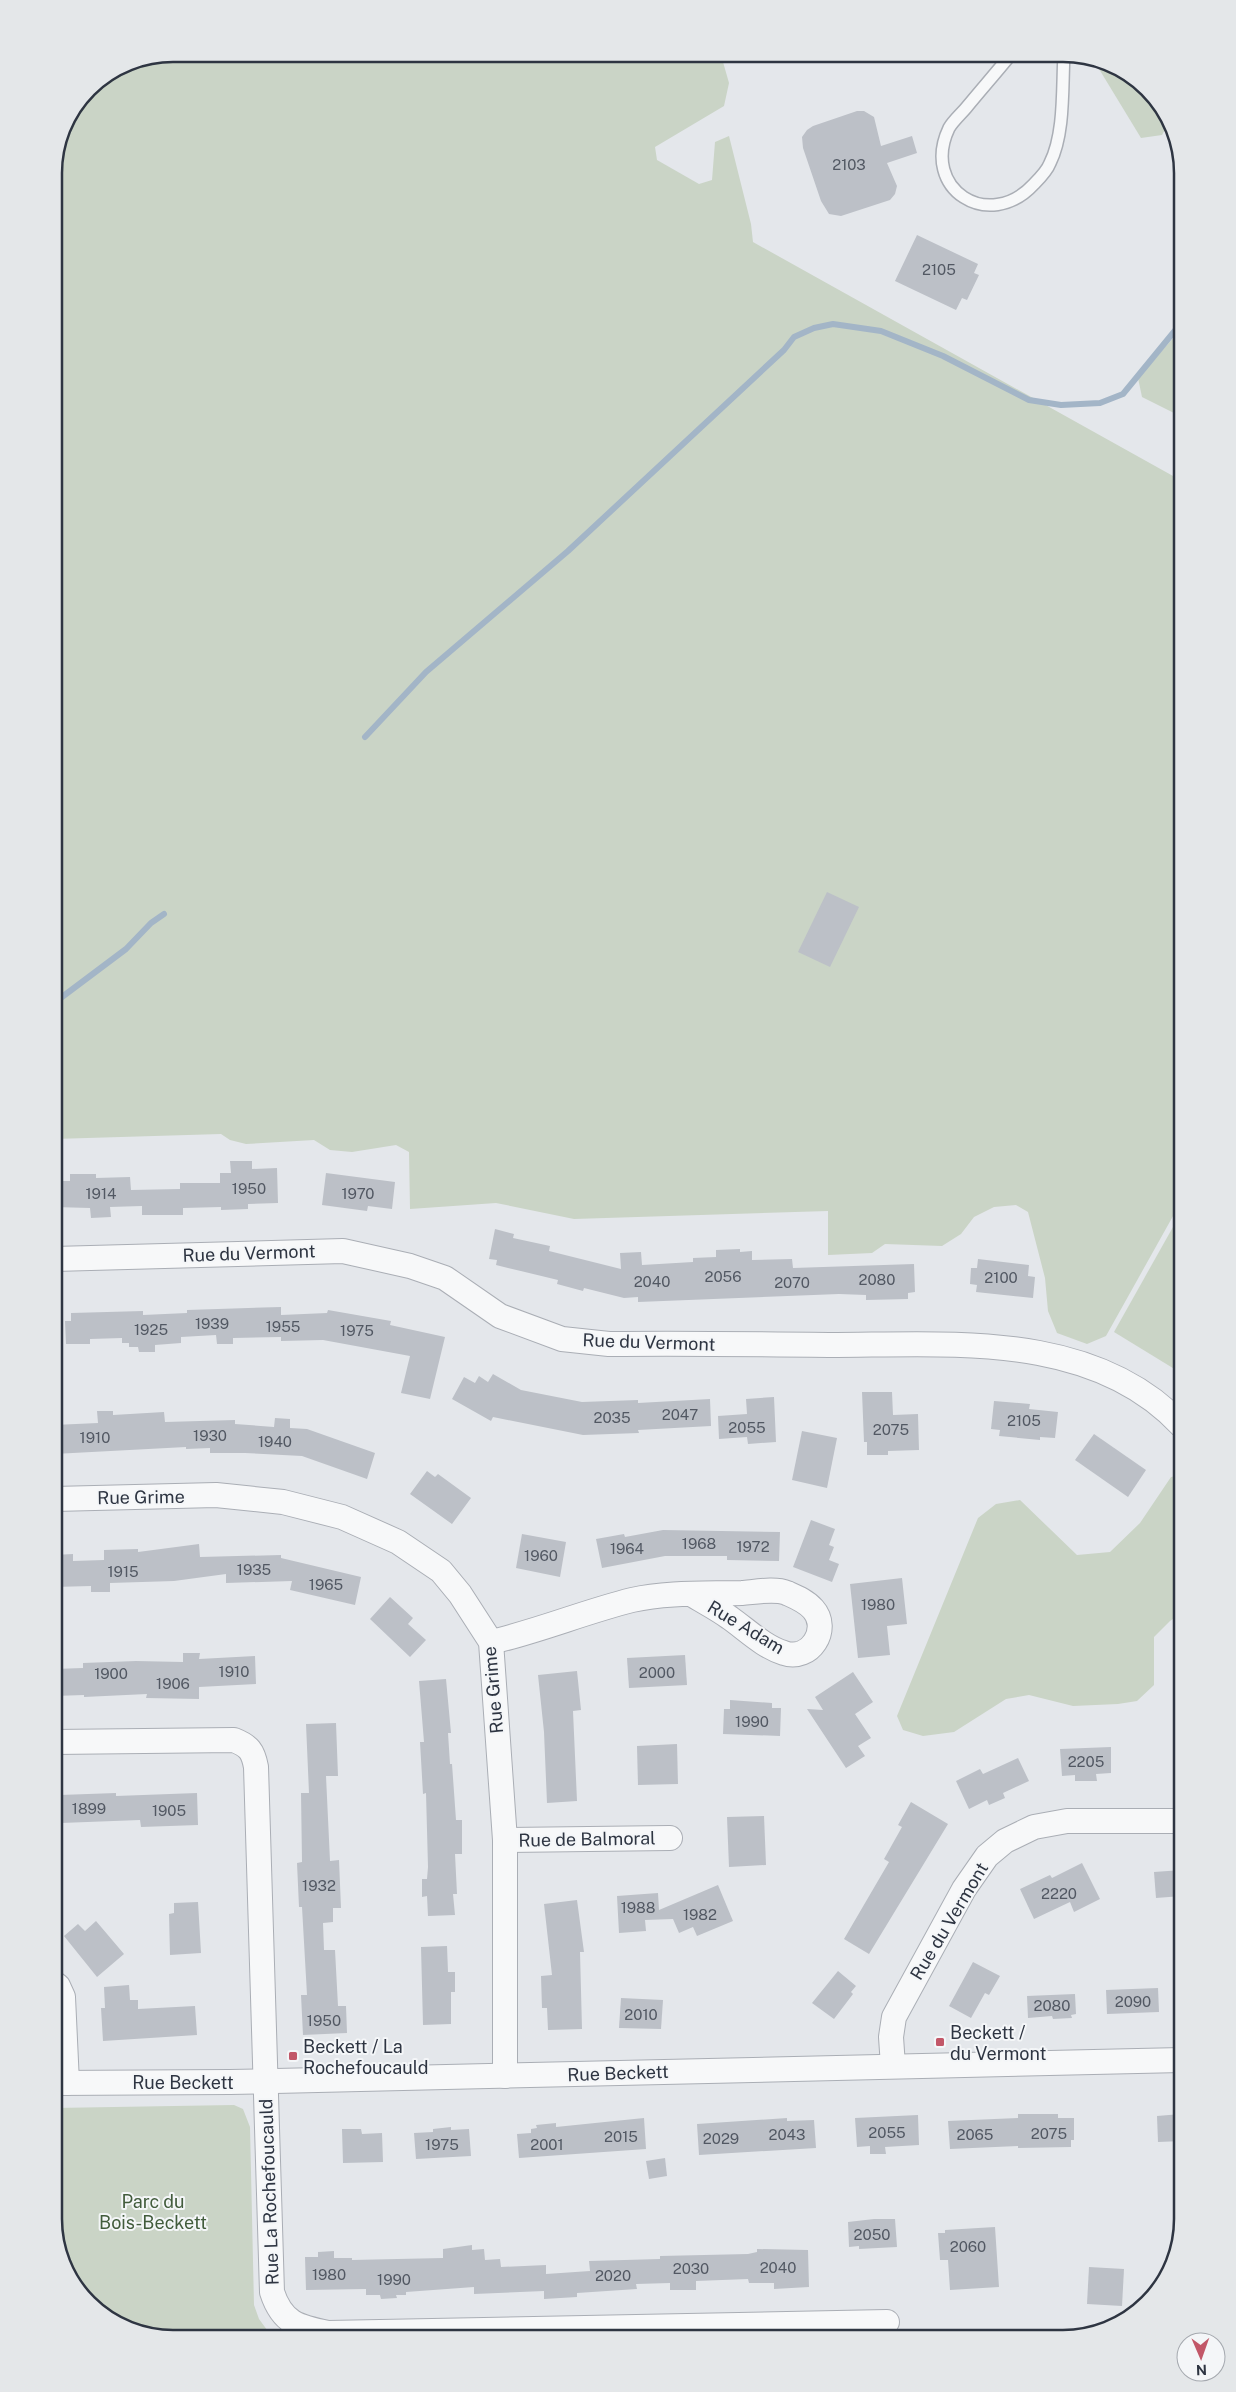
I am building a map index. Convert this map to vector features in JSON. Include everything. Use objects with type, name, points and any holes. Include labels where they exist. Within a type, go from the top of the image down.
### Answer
[{"type":"street","name":"Rue du Vermont","points":[[62,1259],[343,1250],[410,1266],[444,1278],[500,1316],[562,1339],[610,1344],[958,1345],[1018,1349],[1060,1357],[1092,1367],[1117,1378],[1163,1405],[1174,1417]]},
{"type":"street","name":"Rue Grime","points":[[62,1499],[216,1496],[283,1502],[342,1517],[398,1542],[442,1571],[460,1594],[490,1642],[505,1840],[504,2076]]},
{"type":"street","name":"Rue Adam","points":[[490,1642],[523,1635],[633,1600],[691,1594],[784,1592],[801,1600],[814,1610],[819,1625],[818,1640],[810,1649],[798,1655],[784,1653],[763,1642],[729,1617],[691,1594]]},
{"type":"street","name":"Rue La Rochefoucauld","points":[[62,1742],[234,1740],[247,1745],[254,1753],[256,1767],[272,2292],[278,2309],[287,2318],[303,2328],[309,2329]]},
{"type":"street","name":"Rue du Vermont","points":[[893,2066],[891,2037],[894,2017],[955,1904],[987,1856],[1005,1841],[1034,1827],[1068,1821],[1174,1821]]},
{"type":"street","name":"Rue de Balmoral","points":[[505,1840],[670,1838]]},
{"type":"street","points":[[62,1995],[62,2023]]},
{"type":"street","name":"Rue Beckett","points":[[62,2083],[265,2081],[1174,2060]]},
{"type":"street","name":"Rue La Rochefoucauld","points":[[512,2329],[887,2322]]},
{"type":"lane","points":[[1004,63],[950,127],[942,154],[942,167],[945,177],[953,187],[965,197],[989,206],[1002,205],[1019,198],[1040,178],[1050,164],[1059,131],[1063,63]]},
{"type":"green space","points":[[159,63],[723,63],[729,83],[724,106],[655,147],[657,160],[699,184],[712,180],[715,142],[729,136],[751,224],[753,242],[1174,477],[1174,1214],[1106,1336],[1087,1344],[1057,1333],[1048,1311],[1045,1278],[1028,1212],[1016,1205],[994,1207],[974,1217],[961,1234],[942,1246],[885,1244],[872,1253],[828,1255],[828,1211],[574,1219],[496,1203],[410,1209],[409,1152],[396,1145],[352,1152],[330,1150],[314,1140],[246,1144],[230,1140],[221,1134],[63,1139],[63,159],[66,145],[77,118],[90,100],[112,81],[131,71]]},
{"type":"green space","points":[[1099,68],[1130,85],[1151,106],[1159,118],[1165,130],[1162,135],[1141,138]]},
{"type":"green space","points":[[1174,337],[1174,413],[1142,397],[1138,378]]},
{"type":"green space","points":[[1174,1225],[1174,1369],[1114,1332]]},
{"type":"green space","points":[[1174,1476],[1174,1618],[1154,1637],[1154,1685],[1137,1701],[1118,1704],[1073,1706],[1029,1695],[1006,1699],[954,1732],[923,1736],[903,1730],[897,1716],[978,1518],[996,1504],[1020,1500],[1077,1555],[1110,1552],[1140,1523],[1171,1477]]},
{"type":"green space","name":"Parc du Bois-Beckett","points":[[234,2105],[243,2109],[250,2127],[254,2305],[259,2319],[266,2329],[166,2329],[145,2326],[118,2315],[95,2297],[77,2274],[68,2254],[63,2233],[62,2108]]},
{"type":"building","points":[[857,111],[864,111],[874,117],[881,146],[912,136],[917,153],[887,163],[897,186],[895,194],[890,200],[841,216],[829,214],[821,201],[803,148],[802,137],[813,126]]},
{"type":"building","points":[[917,235],[978,264],[974,273],[979,275],[967,300],[962,298],[956,310],[895,281]]},
{"type":"building","points":[[827,892],[859,907],[830,967],[798,952]]},
{"type":"building","points":[[230,1161],[252,1161],[252,1169],[277,1168],[278,1203],[248,1204],[248,1209],[221,1210],[221,1207],[183,1208],[183,1215],[142,1215],[142,1206],[110,1207],[111,1217],[91,1218],[90,1208],[62,1207],[63,1181],[70,1181],[70,1174],[96,1174],[96,1178],[130,1177],[131,1190],[180,1189],[180,1183],[220,1183],[220,1173],[231,1173]]},
{"type":"building","points":[[326,1173],[395,1182],[392,1209],[368,1206],[367,1211],[322,1205]]},
{"type":"building","points":[[495,1229],[514,1234],[513,1238],[550,1246],[549,1251],[621,1269],[620,1253],[641,1252],[642,1265],[693,1262],[693,1258],[716,1257],[716,1250],[740,1249],[740,1252],[752,1251],[752,1260],[792,1259],[793,1268],[914,1264],[915,1292],[908,1293],[908,1299],[866,1300],[866,1295],[839,1294],[638,1302],[638,1297],[624,1298],[584,1288],[583,1291],[557,1284],[558,1280],[496,1265],[497,1260],[489,1259]]},
{"type":"building","points":[[978,1259],[1029,1265],[1028,1276],[1035,1277],[1033,1298],[976,1292],[977,1285],[970,1284],[971,1268],[977,1268]]},
{"type":"building","points":[[281,1307],[281,1315],[327,1313],[328,1310],[391,1321],[390,1325],[445,1337],[430,1399],[401,1393],[410,1356],[323,1340],[281,1341],[281,1337],[233,1338],[233,1344],[217,1344],[216,1335],[181,1337],[181,1343],[155,1345],[155,1352],[139,1352],[138,1347],[129,1347],[129,1343],[122,1343],[122,1338],[90,1339],[90,1344],[66,1344],[65,1321],[71,1321],[71,1313],[143,1311],[143,1315],[187,1313],[187,1310]]},
{"type":"building","points":[[493,1374],[521,1390],[582,1402],[638,1400],[638,1403],[710,1399],[711,1426],[638,1430],[639,1433],[583,1435],[493,1417],[491,1421],[452,1399],[464,1377],[475,1383],[479,1376],[488,1382]]},
{"type":"building","points":[[862,1392],[892,1392],[893,1415],[918,1414],[919,1450],[888,1451],[888,1455],[867,1455],[867,1442],[864,1442]]},
{"type":"building","points":[[774,1397],[776,1442],[748,1444],[747,1437],[719,1439],[718,1416],[747,1414],[746,1399]]},
{"type":"building","points":[[994,1401],[1030,1404],[1029,1409],[1058,1412],[1055,1438],[1040,1437],[1040,1440],[999,1436],[1000,1430],[991,1429]]},
{"type":"building","points":[[97,1411],[113,1411],[113,1415],[164,1412],[165,1422],[235,1420],[235,1424],[274,1427],[275,1418],[290,1419],[290,1428],[307,1429],[375,1453],[367,1479],[302,1456],[210,1453],[210,1448],[186,1449],[186,1447],[62,1454],[62,1425],[98,1423]]},
{"type":"building","points":[[802,1431],[837,1438],[827,1488],[792,1480]]},
{"type":"building","points":[[1094,1434],[1146,1470],[1128,1497],[1075,1460]]},
{"type":"building","points":[[427,1471],[435,1477],[438,1474],[471,1498],[452,1524],[410,1494]]},
{"type":"building","points":[[811,1520],[835,1529],[829,1545],[834,1547],[829,1560],[839,1564],[832,1582],[793,1567]]},
{"type":"building","points":[[663,1530],[780,1532],[779,1561],[727,1560],[727,1556],[665,1556],[602,1568],[596,1539],[624,1534],[625,1537]]},
{"type":"building","points":[[522,1534],[566,1542],[560,1577],[516,1568]]},
{"type":"building","points":[[199,1544],[200,1557],[281,1555],[281,1558],[361,1577],[355,1605],[290,1590],[292,1581],[226,1583],[226,1574],[174,1581],[110,1583],[110,1592],[91,1592],[91,1586],[62,1587],[62,1555],[73,1554],[73,1561],[104,1560],[104,1550],[138,1549],[138,1552]]},
{"type":"building","points":[[902,1578],[907,1624],[887,1626],[890,1655],[858,1658],[850,1584]]},
{"type":"building","points":[[390,1597],[413,1618],[408,1624],[426,1640],[410,1657],[370,1619]]},
{"type":"building","points":[[183,1653],[200,1653],[199,1659],[255,1656],[256,1684],[199,1687],[199,1699],[146,1698],[147,1694],[84,1697],[84,1695],[62,1696],[62,1669],[83,1668],[83,1663],[183,1662]]},
{"type":"building","points":[[685,1655],[687,1685],[629,1688],[627,1658]]},
{"type":"building","points":[[577,1671],[581,1710],[573,1711],[577,1801],[547,1803],[544,1732],[538,1675]]},
{"type":"building","points":[[853,1672],[873,1702],[855,1714],[871,1738],[858,1746],[865,1756],[846,1768],[807,1709],[823,1710],[815,1697]]},
{"type":"building","points":[[446,1679],[451,1733],[448,1733],[450,1764],[452,1764],[456,1820],[462,1820],[462,1854],[455,1854],[457,1894],[453,1894],[455,1915],[428,1916],[427,1896],[422,1897],[422,1879],[427,1879],[428,1867],[426,1793],[423,1794],[420,1742],[424,1742],[419,1681]]},
{"type":"building","points":[[730,1700],[772,1703],[772,1708],[781,1708],[780,1736],[723,1734],[724,1709],[730,1709]]},
{"type":"building","points":[[336,1723],[338,1776],[326,1776],[330,1861],[339,1860],[341,1908],[333,1908],[333,1922],[323,1923],[324,1950],[335,1950],[338,2006],[346,2006],[347,2033],[303,2035],[301,1995],[307,1995],[302,1907],[299,1907],[297,1863],[302,1862],[301,1793],[309,1793],[306,1724]]},
{"type":"building","points":[[677,1744],[678,1784],[638,1785],[637,1746]]},
{"type":"building","points":[[1111,1747],[1111,1773],[1096,1774],[1097,1781],[1075,1781],[1075,1775],[1062,1776],[1060,1749]]},
{"type":"building","points":[[1018,1758],[1029,1781],[1003,1793],[1005,1798],[989,1805],[987,1800],[969,1809],[956,1781],[980,1769],[983,1774]]},
{"type":"building","points":[[116,1793],[116,1796],[197,1793],[198,1825],[141,1827],[140,1820],[62,1823],[62,1795]]},
{"type":"building","points":[[911,1802],[948,1824],[869,1954],[844,1939],[889,1862],[884,1859],[902,1827],[898,1825]]},
{"type":"building","points":[[764,1816],[766,1865],[729,1867],[727,1817]]},
{"type":"building","points":[[1082,1863],[1100,1899],[1074,1912],[1070,1902],[1034,1919],[1020,1889],[1050,1875],[1052,1878]]},
{"type":"building","points":[[1174,1871],[1174,1897],[1156,1898],[1154,1872]]},
{"type":"building","points":[[718,1885],[733,1921],[697,1936],[693,1927],[679,1933],[673,1919],[645,1920],[646,1931],[619,1933],[617,1896],[658,1893],[659,1910]]},
{"type":"building","points":[[577,1900],[584,1952],[580,1952],[582,2029],[548,2030],[547,2008],[542,2008],[541,1976],[552,1975],[544,1904]]},
{"type":"building","points":[[198,1902],[201,1953],[170,1955],[169,1914],[174,1913],[174,1903]]},
{"type":"building","points":[[96,1921],[124,1954],[97,1977],[64,1936],[78,1924],[85,1931]]},
{"type":"building","points":[[447,1946],[448,1972],[455,1972],[455,1992],[451,1992],[451,2024],[423,2025],[421,1947]]},
{"type":"building","points":[[973,1962],[1000,1976],[989,1995],[985,1993],[971,2018],[949,2006]]},
{"type":"building","points":[[838,1971],[856,1986],[851,1992],[853,1994],[834,2019],[812,2003]]},
{"type":"building","points":[[129,1985],[130,2000],[138,2000],[138,2009],[195,2006],[197,2035],[103,2041],[101,2008],[105,2008],[104,1987]]},
{"type":"building","points":[[1158,1988],[1159,2012],[1107,2014],[1106,1990]]},
{"type":"building","points":[[1075,1994],[1076,2014],[1071,2015],[1072,2018],[1053,2019],[1052,2016],[1028,2018],[1027,1996]]},
{"type":"building","points":[[621,1998],[663,2000],[661,2029],[619,2028]]},
{"type":"building","points":[[1018,2114],[1058,2114],[1058,2118],[1074,2118],[1074,2140],[1071,2140],[1071,2147],[1018,2148],[1018,2146],[950,2149],[948,2121],[1018,2118]]},
{"type":"building","points":[[918,2115],[919,2145],[885,2147],[886,2154],[870,2154],[870,2146],[857,2147],[855,2118]]},
{"type":"building","points":[[1174,2115],[1174,2141],[1158,2142],[1157,2116]]},
{"type":"building","points":[[644,2118],[646,2149],[519,2158],[517,2134],[531,2133],[531,2129],[537,2128],[536,2125],[556,2123],[556,2127]]},
{"type":"building","points":[[787,2118],[787,2121],[814,2120],[816,2148],[699,2155],[697,2124]]},
{"type":"building","points":[[451,2127],[451,2130],[469,2129],[471,2156],[416,2159],[414,2133],[433,2132],[433,2129]]},
{"type":"building","points":[[342,2129],[361,2129],[362,2134],[382,2133],[383,2162],[343,2163]]},
{"type":"building","points":[[665,2158],[667,2176],[649,2179],[646,2161]]},
{"type":"building","points":[[895,2219],[897,2247],[859,2249],[859,2246],[849,2247],[848,2222]]},
{"type":"building","points":[[995,2227],[999,2287],[950,2290],[948,2260],[940,2260],[938,2233],[945,2233],[945,2230]]},
{"type":"building","points":[[472,2245],[472,2250],[484,2249],[485,2260],[500,2259],[501,2267],[546,2265],[546,2274],[590,2271],[589,2261],[660,2259],[660,2256],[748,2254],[757,2252],[757,2249],[808,2250],[809,2287],[774,2289],[774,2283],[749,2283],[748,2279],[696,2281],[696,2290],[670,2290],[670,2283],[636,2284],[637,2289],[577,2293],[577,2297],[544,2299],[544,2291],[474,2294],[474,2287],[406,2292],[406,2295],[396,2295],[397,2298],[381,2299],[380,2295],[366,2295],[366,2289],[306,2290],[305,2257],[318,2257],[318,2252],[334,2251],[334,2258],[352,2258],[352,2260],[443,2258],[443,2249]]},
{"type":"building","points":[[1089,2267],[1124,2269],[1122,2306],[1087,2304]]},
{"type":"waterway","points":[[365,737],[426,672],[568,551],[784,350],[794,337],[814,328],[833,324],[881,331],[943,356],[1029,400],[1061,405],[1100,403],[1123,394],[1174,332]]},
{"type":"waterway","points":[[63,997],[126,949],[151,923],[164,914]]},
{"type":"place","name":"Beckett / du Vermont","points":[[940,2042]]},
{"type":"place","name":"Beckett / La Rochefoucauld","points":[[293,2056]]}]
